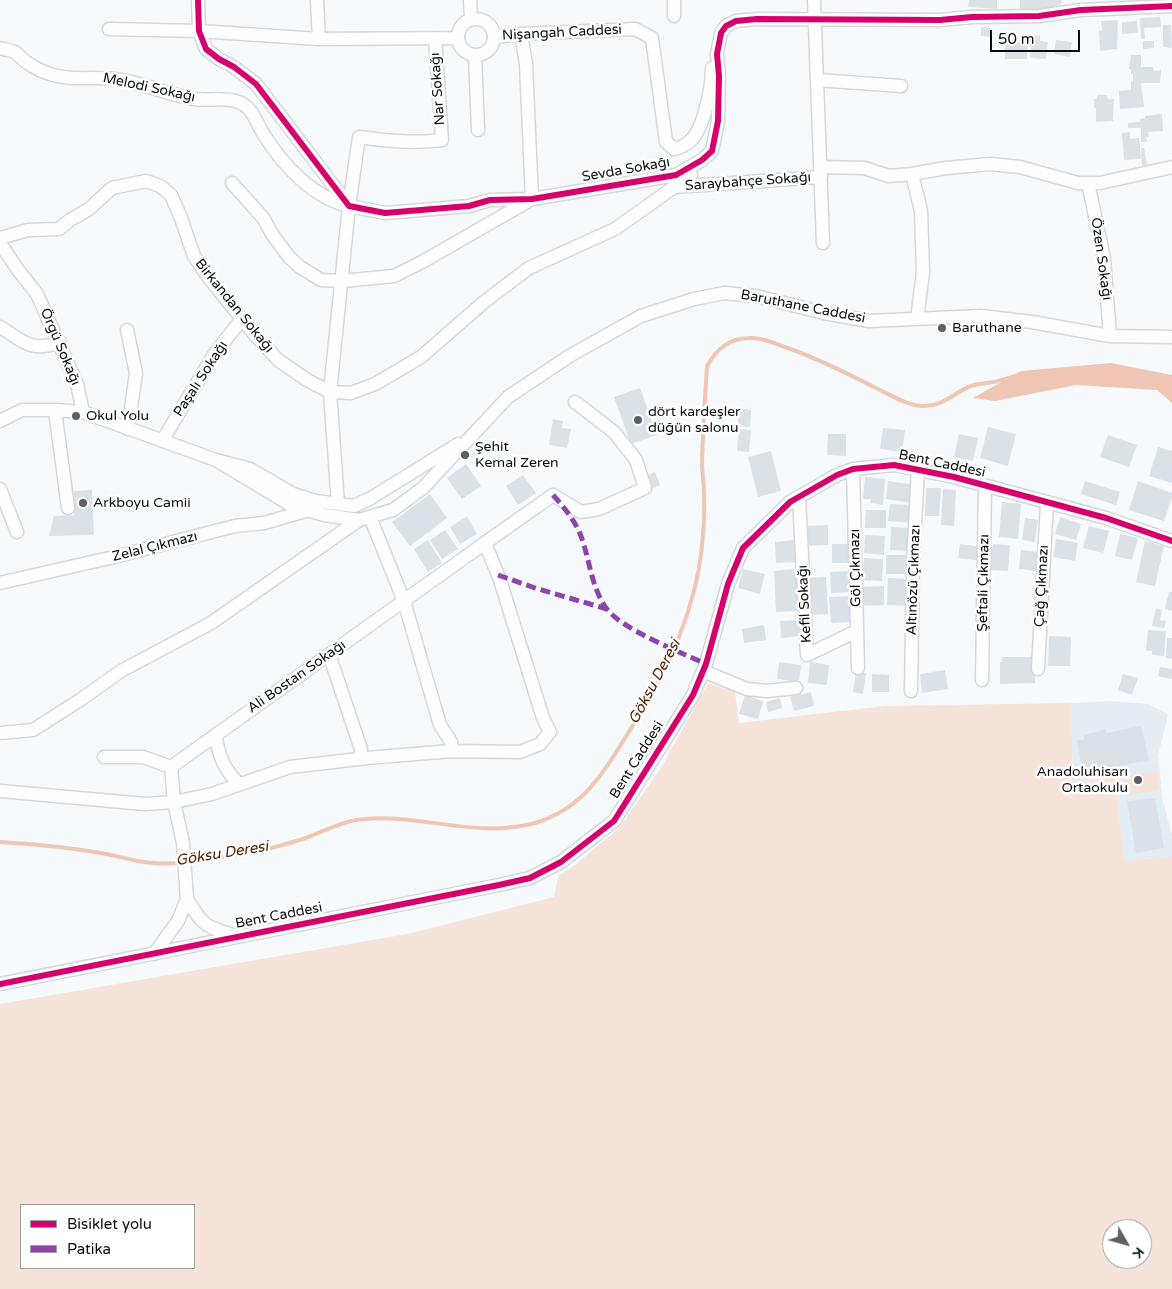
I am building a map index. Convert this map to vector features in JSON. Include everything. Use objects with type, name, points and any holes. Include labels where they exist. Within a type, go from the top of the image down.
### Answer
[{"type":"street","points":[[198,0],[199,31],[206,48],[218,59],[234,67],[256,84],[349,206],[330,392],[338,504]]},
{"type":"street","points":[[317,0],[319,39]]},
{"type":"street","points":[[470,0],[471,19]]},
{"type":"street","points":[[674,0],[674,16]]},
{"type":"street","points":[[814,0],[823,243]]},
{"type":"street","points":[[1072,0],[1081,10]]},
{"type":"street","points":[[712,151],[718,121],[720,76],[717,54],[720,35],[726,26],[736,21],[757,19],[940,20],[972,17],[1039,16],[1154,3],[1172,6]]},
{"type":"street","points":[[471,19],[484,21],[490,26],[494,37],[488,50],[483,54],[475,55],[469,54],[462,48],[458,38],[460,28],[471,19]]},
{"type":"street","name":"Nişangah Caddesi","points":[[494,37],[635,28],[652,38],[666,142],[674,149],[681,147],[692,139],[699,127],[708,99],[713,51],[716,40],[720,35]]},
{"type":"street","points":[[109,29],[199,31],[319,39],[458,38]]},
{"type":"street","points":[[232,183],[264,219],[284,250],[300,267],[321,280],[342,281],[394,276],[422,262],[532,199],[526,64],[520,34]]},
{"type":"street","name":"Nar Sokağı","points":[[349,206],[358,137],[391,141],[425,142],[442,140],[435,38]]},
{"type":"street","name":"Melodi Sokağı","points":[[0,48],[14,52],[30,64],[51,74],[82,79],[100,77],[122,80],[180,96],[197,99],[228,99],[242,104],[251,111],[281,160],[311,188],[336,203],[349,206]]},
{"type":"street","points":[[475,55],[478,130]]},
{"type":"street","points":[[817,80],[901,86]]},
{"type":"street","name":"Sevda Sokaḡı","points":[[349,206],[385,213],[469,206],[490,200],[532,199],[676,175],[702,160],[712,151]]},
{"type":"street","name":"Birkandan Sokağı","points":[[0,238],[28,230],[59,229],[89,209],[112,188],[146,181],[160,186],[171,195],[194,256],[242,319],[278,360],[307,380],[330,392],[351,393],[375,384],[421,357],[484,302],[529,268],[615,229],[706,164],[712,151]]},
{"type":"street","name":"Saraybahçe Sokağı","points":[[674,187],[864,168],[889,176],[990,164],[1020,167],[1058,179],[1100,184],[1172,167]]},
{"type":"street","points":[[912,174],[921,211],[923,272],[917,319]]},
{"type":"street","name":"Özen Sokağı","points":[[1088,183],[1104,258],[1110,336]]},
{"type":"street","name":"Örgü Sokağı","points":[[0,243],[37,294],[60,342],[77,384],[83,412]]},
{"type":"street","name":"Baruthane Caddesi","points":[[474,434],[508,397],[571,354],[641,316],[694,300],[724,294],[756,296],[824,313],[869,321],[981,316],[1032,322],[1110,336],[1172,337]]},
{"type":"street","name":"Paşalı Sokağı","points":[[162,440],[215,353],[242,319]]},
{"type":"street","points":[[0,327],[31,346],[46,347],[60,342]]},
{"type":"street","points":[[127,330],[136,373],[128,429]]},
{"type":"street","name":"Ali Bostan Sokağı","points":[[171,767],[553,495],[581,512],[598,508],[645,488],[636,460],[614,432],[575,402]]},
{"type":"street","points":[[0,421],[22,410],[83,412],[216,460],[250,469],[293,494],[316,501],[354,506],[371,498],[474,434]]},
{"type":"street","points":[[55,410],[68,508]]},
{"type":"street","points":[[0,733],[33,730],[121,671],[211,623],[365,519],[393,510],[423,488],[474,434]]},
{"type":"street","points":[[216,460],[291,505],[324,515],[365,519]]},
{"type":"street","name":"Bent Caddesi","points":[[0,984],[515,882],[530,878],[561,862],[614,821],[693,695],[703,671],[728,584],[743,548],[790,502],[837,474],[853,468],[894,465],[954,477],[1106,518],[1172,541]]},
{"type":"street","name":"Göl Çıkmazı","points":[[853,468],[858,668]]},
{"type":"street","name":"Altınözü Çıkmazı","points":[[911,691],[913,561],[918,470]]},
{"type":"street","name":"Şeftali Çıkmazı","points":[[982,680],[985,486]]},
{"type":"street","points":[[0,489],[17,532]]},
{"type":"street","name":"Kefil Sokağı","points":[[800,497],[807,655],[857,631]]},
{"type":"street","name":"Çağ Çıkmazı","points":[[1038,669],[1047,503]]},
{"type":"street","name":"Zelal Çıkmazı","points":[[0,583],[114,558],[235,526],[264,523],[309,510]]},
{"type":"street","points":[[365,519],[404,601],[440,725],[451,742],[452,751]]},
{"type":"street","points":[[0,792],[145,804],[174,802],[212,794],[290,767],[452,751],[520,752],[540,744],[550,732],[543,718],[500,580],[485,543]]},
{"type":"street","points":[[329,654],[361,749],[360,759]]},
{"type":"street","points":[[703,671],[748,689],[767,691],[796,688]]},
{"type":"street","points":[[216,735],[220,758],[231,776],[239,784]]},
{"type":"street","points":[[104,757],[143,756],[171,767],[174,802],[183,843],[188,899],[197,916],[207,926],[216,931],[239,937]]},
{"type":"street","points":[[154,954],[178,921],[188,899]]},
{"type":"shaded area","points":[[1111,363],[1172,375],[1172,403],[1157,390],[1076,385],[995,401],[973,398],[1021,371]]},
{"type":"shaded area","points":[[708,683],[735,692],[739,723],[885,706],[1071,703],[1073,782],[1115,777],[1124,860],[1172,857],[1172,1289],[0,1289],[0,1004],[407,934],[554,897],[558,876],[575,865],[619,828],[661,768]]},
{"type":"shaded area","name":"Anadoluhisarı Ortaokulu","points":[[1110,701],[1148,704],[1168,714],[1158,756],[1163,802],[1172,834],[1172,857],[1124,860],[1115,777],[1073,782],[1071,703]]},
{"type":"shaded area","points":[[1156,770],[1159,789],[1125,796],[1121,778]]},
{"type":"building","points":[[969,0],[997,0],[997,9],[968,7]]},
{"type":"building","points":[[1020,0],[1061,0],[1062,2],[1051,8],[1025,11],[1020,10]]},
{"type":"building","points":[[1160,17],[1161,27],[1144,28],[1145,39],[1141,39],[1140,18]]},
{"type":"building","points":[[1118,20],[1117,49],[1100,51],[1099,31],[1102,30],[1101,21]]},
{"type":"building","points":[[1137,21],[1138,33],[1122,34],[1122,22]]},
{"type":"building","points":[[1163,25],[1171,25],[1172,48],[1163,47]]},
{"type":"building","points":[[981,27],[990,28],[990,37],[981,36]]},
{"type":"building","points":[[1031,35],[1040,36],[1040,41],[1048,42],[1046,59],[1030,58]]},
{"type":"building","points":[[1056,40],[1072,42],[1070,57],[1054,54]]},
{"type":"building","points":[[1143,41],[1154,41],[1154,48],[1143,49]]},
{"type":"building","points":[[1028,42],[1027,59],[1005,59],[1005,43]]},
{"type":"building","points":[[1131,55],[1141,55],[1141,67],[1153,67],[1154,71],[1161,70],[1160,83],[1141,83],[1144,107],[1120,109],[1119,91],[1131,90],[1131,81],[1133,81],[1133,74],[1131,74],[1131,69],[1129,69]]},
{"type":"building","points":[[1097,95],[1107,95],[1108,99],[1114,99],[1113,121],[1096,122],[1094,99],[1097,99]]},
{"type":"building","points":[[1162,114],[1163,131],[1148,132],[1147,142],[1141,142],[1141,128],[1128,128],[1128,123],[1140,122],[1140,119],[1145,118],[1145,116]]},
{"type":"building","points":[[1130,132],[1130,139],[1139,138],[1141,159],[1124,160],[1122,133]]},
{"type":"building","points":[[1141,148],[1144,148],[1147,165],[1142,167]]},
{"type":"building","points":[[640,388],[657,435],[631,444],[614,397]]},
{"type":"building","points":[[738,408],[751,410],[750,427],[738,426]]},
{"type":"building","points":[[553,419],[563,421],[562,428],[571,429],[567,448],[549,445]]},
{"type":"building","points":[[988,427],[1016,434],[1008,466],[980,458]]},
{"type":"building","points":[[883,428],[905,430],[902,452],[880,449]]},
{"type":"building","points":[[739,429],[751,430],[749,452],[737,451]]},
{"type":"building","points":[[828,434],[846,434],[846,456],[827,455]]},
{"type":"building","points":[[959,434],[978,438],[973,461],[954,457]]},
{"type":"building","points":[[1108,435],[1137,445],[1129,467],[1100,457]]},
{"type":"building","points":[[1158,447],[1172,451],[1172,483],[1149,476]]},
{"type":"building","points":[[771,451],[781,491],[758,497],[748,457]]},
{"type":"building","points":[[466,464],[481,486],[462,499],[447,478]]},
{"type":"building","points":[[655,472],[660,485],[649,490],[644,477]]},
{"type":"building","points":[[523,475],[536,493],[518,505],[506,486]]},
{"type":"building","points":[[865,477],[885,479],[883,505],[870,503],[871,499],[863,499]]},
{"type":"building","points":[[888,481],[915,485],[912,503],[886,499]]},
{"type":"building","points":[[1085,481],[1120,492],[1116,505],[1081,494]]},
{"type":"building","points":[[1138,481],[1172,493],[1164,521],[1129,510]]},
{"type":"building","points":[[926,488],[941,488],[939,516],[925,516]]},
{"type":"building","points":[[943,489],[956,490],[954,526],[941,525]]},
{"type":"building","name":"Arkboyu Camii","points":[[92,490],[94,535],[49,536],[54,516],[74,515],[74,491]]},
{"type":"building","points":[[430,494],[447,518],[410,546],[392,522]]},
{"type":"building","points":[[1002,502],[1021,504],[1018,539],[999,537]]},
{"type":"building","points":[[890,504],[913,505],[912,523],[888,521]]},
{"type":"building","points":[[866,510],[886,510],[886,528],[865,528]]},
{"type":"building","points":[[467,516],[477,534],[460,544],[450,527]]},
{"type":"building","points":[[1060,517],[1081,524],[1076,540],[1055,534]]},
{"type":"building","points":[[1025,518],[1038,520],[1035,542],[1022,540]]},
{"type":"building","points":[[828,525],[828,545],[807,546],[806,526]]},
{"type":"building","points":[[1089,526],[1109,531],[1103,553],[1083,548]]},
{"type":"building","points":[[891,527],[911,528],[910,551],[890,550]]},
{"type":"building","points":[[445,530],[458,549],[442,559],[430,540]]},
{"type":"building","points":[[1120,534],[1138,538],[1132,560],[1115,556]]},
{"type":"building","points":[[865,535],[885,536],[884,555],[864,553]]},
{"type":"building","points":[[1056,539],[1078,543],[1075,561],[1053,557]]},
{"type":"building","points":[[428,540],[442,563],[428,572],[414,549]]},
{"type":"building","points":[[795,540],[796,562],[776,563],[775,542]]},
{"type":"building","points":[[1145,541],[1164,546],[1155,586],[1136,582]]},
{"type":"building","points":[[832,544],[852,544],[852,563],[832,563]]},
{"type":"building","points":[[960,544],[983,547],[981,561],[958,558]]},
{"type":"building","points":[[993,544],[1010,545],[1008,571],[989,570],[989,548],[992,549]]},
{"type":"building","points":[[1021,550],[1039,552],[1037,571],[1019,569]]},
{"type":"building","points":[[886,555],[910,555],[910,574],[886,574]]},
{"type":"building","points":[[864,558],[883,559],[882,581],[862,580]]},
{"type":"building","points":[[743,569],[765,574],[760,594],[738,588]]},
{"type":"building","points":[[796,569],[798,611],[776,612],[774,571]]},
{"type":"building","points":[[852,571],[853,592],[831,593],[830,572]]},
{"type":"building","points":[[826,577],[828,614],[809,615],[806,578]]},
{"type":"building","points":[[888,578],[909,579],[908,606],[887,605]]},
{"type":"building","points":[[884,586],[884,605],[862,606],[862,587]]},
{"type":"building","points":[[1169,592],[1172,592],[1172,611],[1165,609]]},
{"type":"building","points":[[851,596],[852,622],[831,623],[829,597]]},
{"type":"building","points":[[1156,608],[1162,610],[1160,620],[1166,621],[1164,628],[1152,626]]},
{"type":"building","points":[[800,620],[800,636],[781,638],[780,621]]},
{"type":"building","points":[[764,625],[766,640],[744,643],[742,629]]},
{"type":"building","points":[[1148,630],[1166,631],[1164,656],[1152,655],[1152,651],[1146,651]]},
{"type":"building","points":[[1049,636],[1071,637],[1070,666],[1048,666]]},
{"type":"building","points":[[1167,638],[1172,638],[1172,659],[1166,658]]},
{"type":"building","points":[[1002,657],[1032,657],[1032,662],[1035,662],[1035,683],[1000,684],[1000,662],[1002,662]]},
{"type":"building","points":[[779,662],[801,665],[799,682],[777,679]]},
{"type":"building","points":[[810,662],[829,665],[827,685],[808,683]]},
{"type":"building","points":[[1160,667],[1172,669],[1172,679],[1158,676]]},
{"type":"building","points":[[945,670],[948,689],[922,693],[920,674]]},
{"type":"building","points":[[856,672],[866,673],[863,694],[853,692]]},
{"type":"building","points":[[872,674],[889,675],[889,692],[872,692]]},
{"type":"building","points":[[1123,674],[1138,678],[1132,695],[1118,690]]},
{"type":"building","points":[[811,692],[814,706],[794,711],[790,697]]},
{"type":"building","points":[[745,695],[763,701],[758,719],[739,714]]},
{"type":"building","points":[[780,698],[782,708],[768,712],[766,702]]},
{"type":"building","points":[[1141,726],[1149,760],[1090,772],[1089,767],[1082,768],[1077,741],[1084,739],[1084,735],[1106,729],[1106,733]]},
{"type":"building","points":[[1155,798],[1164,848],[1136,853],[1127,801]]},
{"type":"waterway","name":"Göksu Deresi","points":[[0,842],[76,849],[160,864],[190,862],[245,854],[300,840],[340,824],[365,819],[386,818],[492,828],[514,827],[535,823],[551,817],[565,810],[588,790],[608,765],[649,698],[671,656],[688,613],[702,549],[704,503],[702,462],[707,366],[719,350],[736,340],[753,338],[766,340],[818,360],[904,402],[922,406],[930,406],[942,402],[974,385],[996,382],[1015,376]]},
{"type":"marked path","points":[[553,495],[567,511],[578,529],[596,589],[606,608],[624,624],[637,632],[706,664]]},
{"type":"marked path","points":[[498,575],[607,609]]},
{"type":"cycle path","points":[[198,0],[199,31],[206,49],[256,84],[349,206],[385,213],[469,206],[490,200],[532,199],[676,175],[702,160],[712,151],[718,121],[719,76],[717,54],[721,33],[726,26],[736,21],[757,19],[940,20],[972,17],[1039,16],[1081,10],[1172,6]]},
{"type":"cycle path","points":[[0,984],[499,885],[530,878],[561,862],[614,821],[693,695],[706,664],[728,584],[743,548],[790,502],[837,475],[853,469],[894,465],[954,477],[1106,518],[1172,541]]},
{"type":"place","name":"Baruthane","points":[[942,328]]},
{"type":"place","name":"Okul Yolu","points":[[76,416]]},
{"type":"place","name":"dört kardeşler düğün salonu","points":[[638,420]]},
{"type":"place","name":"Şehit Kemal Zeren","points":[[465,455]]},
{"type":"place","name":"Arkboyu Camii","points":[[83,503]]},
{"type":"place","name":"Anadoluhisarı Ortaokulu","points":[[1138,780]]}]
